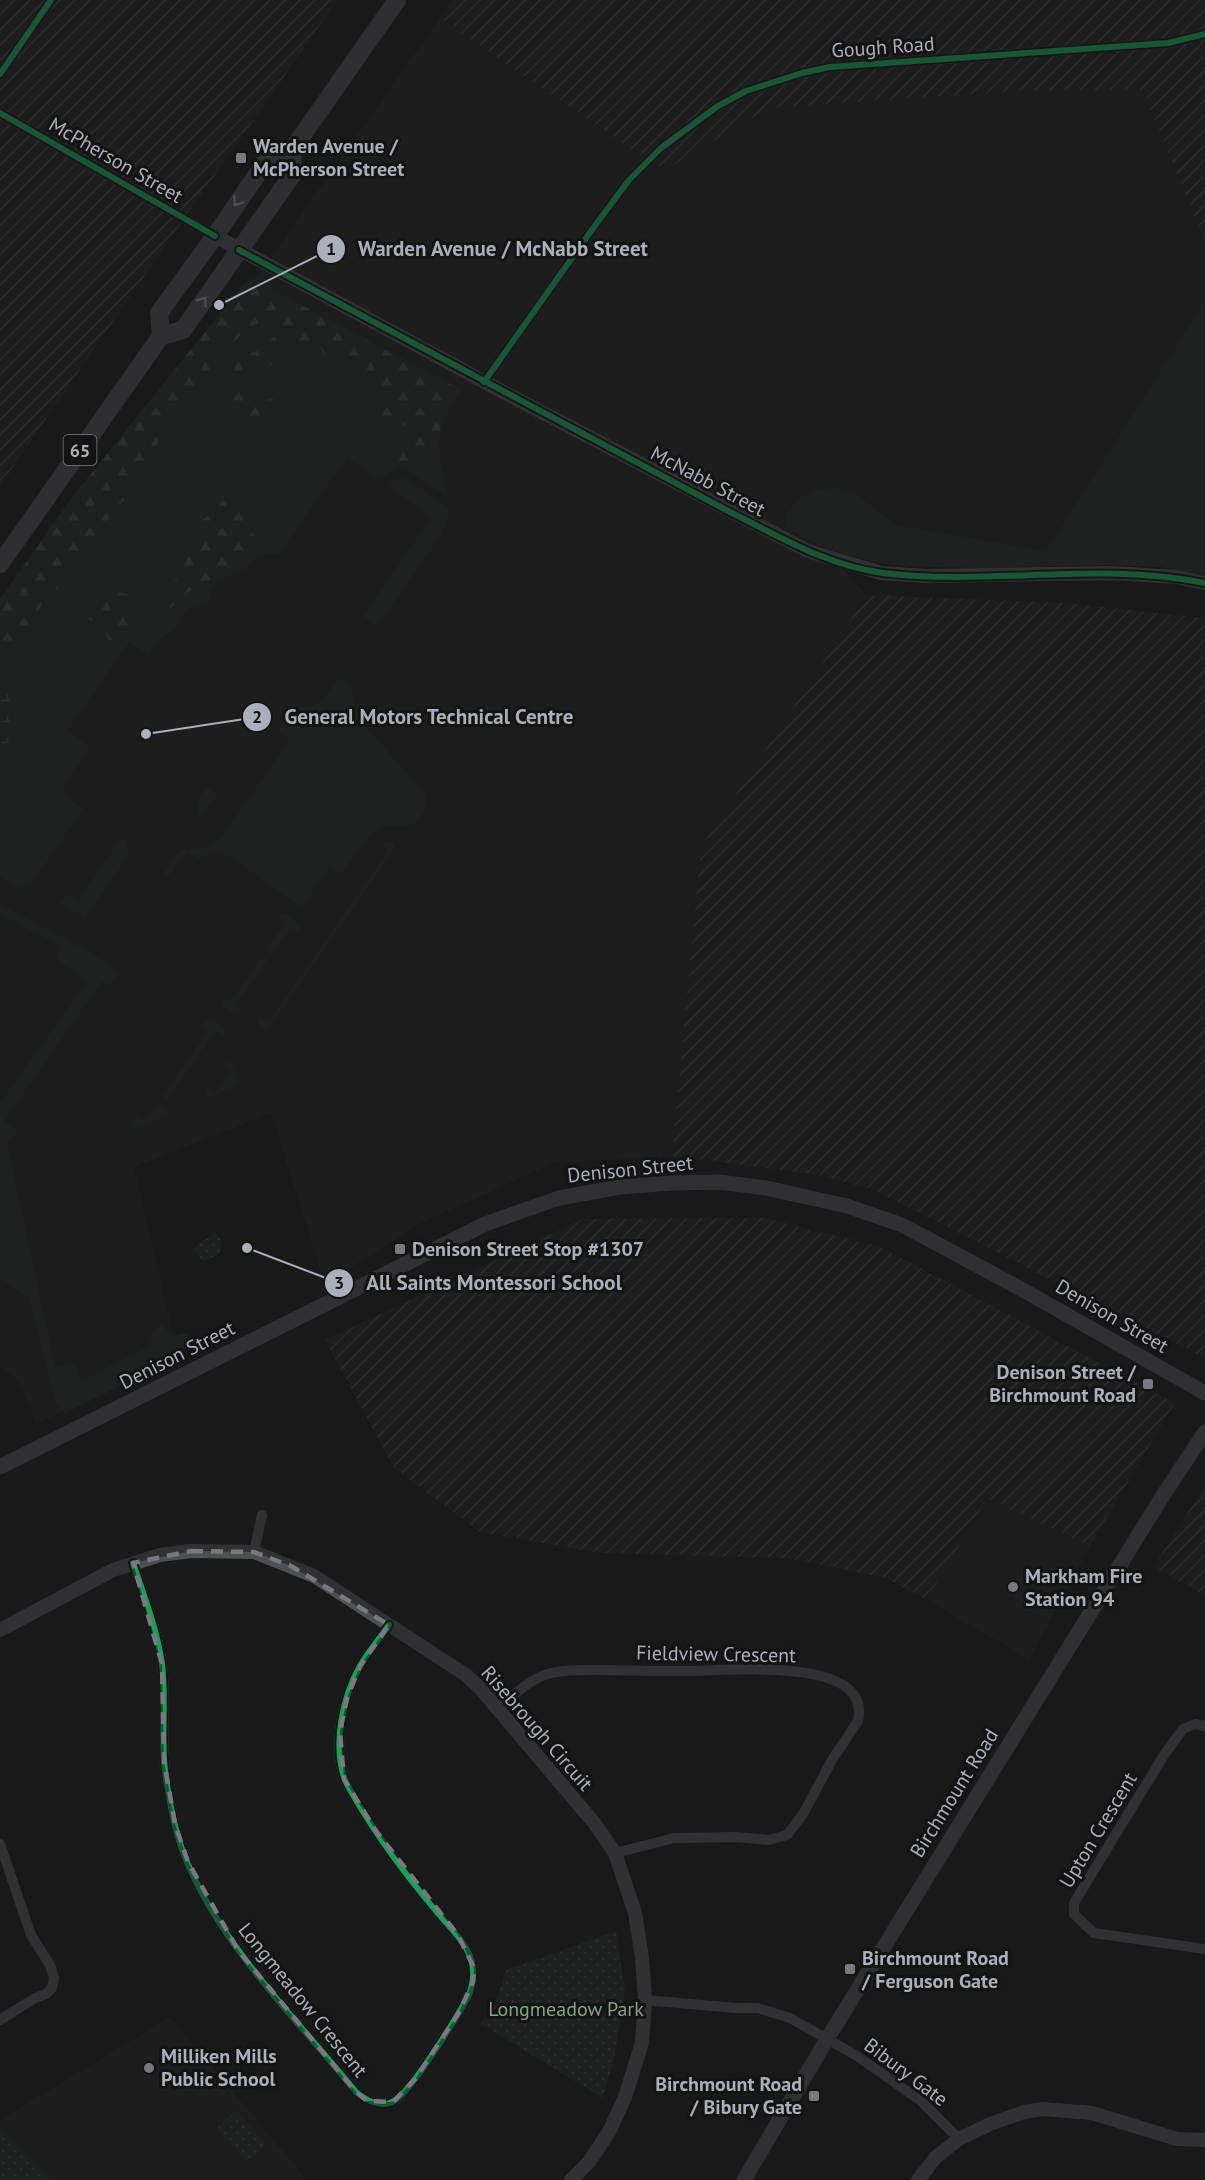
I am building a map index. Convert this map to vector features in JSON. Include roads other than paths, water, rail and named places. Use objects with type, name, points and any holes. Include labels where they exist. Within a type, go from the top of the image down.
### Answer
[{"type":"main road","points":[[292,150],[293,174],[183,330],[161,336],[159,313],[268,158],[292,150],[397,0]]},
{"type":"main road","name":"65","points":[[0,564],[161,336]]},
{"type":"main road","name":"Denison Street","points":[[0,1467],[485,1224],[560,1198],[620,1187],[672,1183],[719,1182],[766,1188],[847,1206],[902,1225],[1014,1285],[1205,1393]]},
{"type":"main road","name":"Birchmount Road","points":[[744,2180],[827,2039],[1150,1516],[1205,1432]]},
{"type":"street","points":[[0,74],[51,0]]},
{"type":"street","name":"Gough Road","points":[[484,382],[629,180],[667,143],[718,106],[746,91],[802,73],[830,67],[1168,43],[1205,34]]},
{"type":"street","name":"McPherson Street","points":[[0,113],[215,236]]},
{"type":"street","name":"McNabb Street","points":[[215,236],[484,382],[808,551],[881,573],[926,576],[1112,573],[1177,577],[1205,583]]},
{"type":"street","points":[[254,1552],[262,1515]]},
{"type":"street","name":"Risebrough Circuit","points":[[0,1630],[113,1570],[133,1563],[160,1555],[191,1551],[254,1552],[314,1576],[466,1675],[480,1688],[595,1824],[615,1853],[635,1912],[645,2000],[642,2043],[625,2097],[609,2132],[589,2162],[572,2180]]},
{"type":"street","name":"Longmeadow Crescent","points":[[133,1563],[149,1611],[162,1664],[164,1761],[175,1824],[188,1862],[210,1907],[238,1950],[356,2091],[367,2101],[381,2104],[393,2102],[416,2078],[468,1995],[473,1982],[474,1968],[470,1954],[458,1935],[437,1912],[390,1850],[344,1779],[340,1763],[340,1732],[347,1698],[360,1666],[389,1625]]},
{"type":"street","name":"Fieldview Crescent","points":[[499,1709],[513,1695],[537,1678],[549,1673],[574,1670],[702,1672],[783,1670],[830,1679],[849,1690],[857,1699],[860,1714],[858,1721],[832,1760],[803,1814],[787,1835],[769,1840],[674,1838],[615,1853]]},
{"type":"street","name":"Upton Crescent","points":[[1205,1726],[1195,1724],[1183,1729],[1164,1755],[1074,1903],[1074,1914],[1094,1933],[1205,1949]]},
{"type":"street","points":[[0,1844],[31,1935],[50,1965],[54,1978],[52,1988],[46,1994],[0,2020]]},
{"type":"street","name":"Bibury Gate","points":[[645,2000],[736,2008],[758,2007],[790,2018],[857,2056],[921,2101],[959,2139]]},
{"type":"street","points":[[918,2180],[936,2157],[959,2139],[990,2124],[1024,2112],[1043,2109],[1092,2113],[1178,2139],[1205,2140]]},
{"type":"place","name":"Warden Avenue / McPherson Street","points":[[241,158]]},
{"type":"place","name":"Warden Avenue / McNabb Street","points":[[219,305]]},
{"type":"place","name":"General Motors Technical Centre","points":[[146,734]]},
{"type":"place","name":"All Saints Montessori School","points":[[247,1248]]},
{"type":"place","name":"Denison Street Stop #1307","points":[[400,1249]]},
{"type":"place","name":"Denison Street / Birchmount Road","points":[[1148,1384]]},
{"type":"place","name":"Markham Fire Station 94","points":[[1013,1587]]},
{"type":"place","name":"Birchmount Road / Ferguson Gate","points":[[850,1969]]},
{"type":"place","name":"Milliken Mills Public School","points":[[149,2068]]},
{"type":"place","name":"Birchmount Road / Bibury Gate","points":[[814,2096]]},
{"type":"park label","name":"Longmeadow Park","points":[[566,2009]]}]
